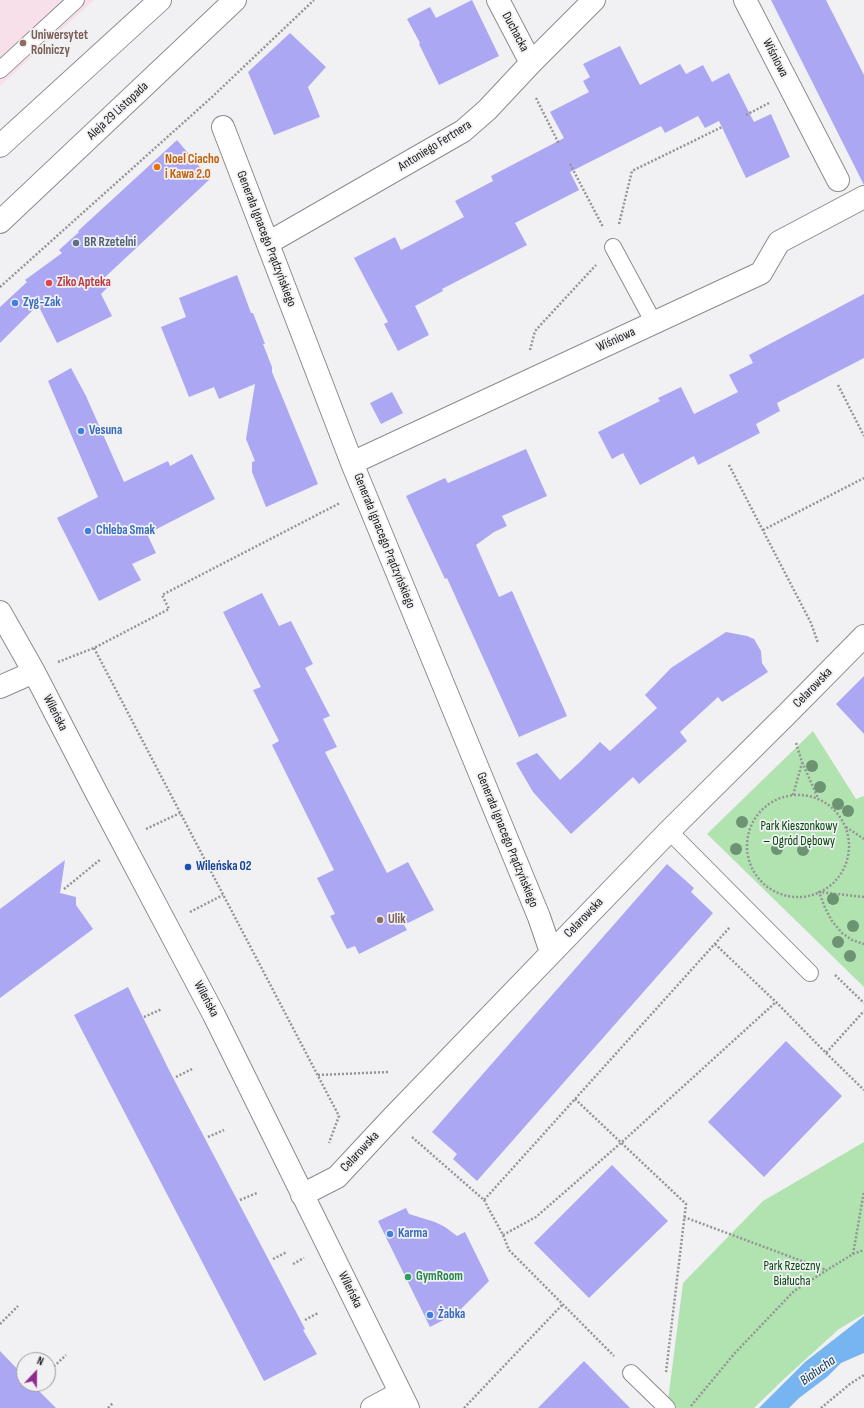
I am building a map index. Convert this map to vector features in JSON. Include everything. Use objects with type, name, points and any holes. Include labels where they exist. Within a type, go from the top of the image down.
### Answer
[{"type":"street","points":[[0,146],[160,0]]},
{"type":"street","name":"Aleja 29 Listopada","points":[[0,222],[235,0]]},
{"type":"street","name":"Duchacka","points":[[498,0],[526,70]]},
{"type":"street","name":"Antoniego Fertnera","points":[[268,243],[462,131],[487,110],[594,0]]},
{"type":"street","name":"Wiśniowa","points":[[745,0],[838,180]]},
{"type":"street","name":"Generała Ignacego Prądzyńskiego","points":[[223,127],[352,463],[552,952]]},
{"type":"street","name":"Wiśniowa","points":[[352,463],[761,273],[779,242],[864,197]]},
{"type":"street","name":"Wileńska","points":[[0,612],[34,672],[214,1015],[404,1401],[372,1408]]},
{"type":"street","name":"Celarowska","points":[[302,1195],[337,1177],[669,831],[864,636]]},
{"type":"street","points":[[0,687],[34,672]]},
{"type":"lane","points":[[0,70],[76,0]]},
{"type":"lane","points":[[613,247],[654,322]]},
{"type":"lane","points":[[669,831],[810,974]]},
{"type":"lane","points":[[631,1373],[665,1406]]},
{"type":"path","points":[[0,287],[212,97],[314,0]]},
{"type":"path","points":[[526,70],[532,91],[559,144]]},
{"type":"path","points":[[521,385],[535,331],[613,247],[632,171],[722,127]]},
{"type":"path","points":[[570,164],[613,247]]},
{"type":"path","points":[[838,385],[864,436]]},
{"type":"path","points":[[729,466],[811,623],[829,671]]},
{"type":"path","points":[[763,530],[864,478]]},
{"type":"path","points":[[34,672],[94,648],[169,609],[162,595],[363,490]]},
{"type":"path","points":[[94,648],[339,1116],[327,1149]]},
{"type":"path","points":[[787,714],[802,762],[818,798]]},
{"type":"path","points":[[793,795],[802,762]]},
{"type":"path","points":[[801,795],[818,798],[828,804],[839,814],[846,826],[849,842],[848,858],[842,872],[832,884],[818,892],[805,896],[792,896],[778,892],[767,885],[756,874],[749,859],[748,843],[751,828],[759,814],[770,803],[785,796],[801,795]]},
{"type":"path","points":[[121,840],[180,814]]},
{"type":"path","points":[[846,826],[864,839]]},
{"type":"path","points":[[64,889],[102,859]]},
{"type":"path","points":[[818,892],[864,897]]},
{"type":"path","points":[[818,892],[832,920],[842,933],[852,940],[864,944]]},
{"type":"path","points":[[166,924],[223,895]]},
{"type":"path","points":[[484,1200],[746,908]]},
{"type":"path","points":[[715,944],[776,1002],[864,1090]]},
{"type":"path","points":[[503,1235],[536,1218],[776,1002]]},
{"type":"path","points":[[144,1017],[162,1010]]},
{"type":"path","points":[[826,1053],[864,1011]]},
{"type":"path","points":[[176,1077],[192,1069]]},
{"type":"path","points":[[318,1075],[388,1072]]},
{"type":"path","points":[[575,1099],[686,1204],[665,1406]]},
{"type":"path","points":[[392,1118],[484,1200],[503,1235],[509,1250],[631,1373]]},
{"type":"path","points":[[208,1137],[224,1130]]},
{"type":"path","points":[[853,1254],[864,1192]]},
{"type":"path","points":[[240,1200],[257,1193]]},
{"type":"path","points":[[684,1217],[827,1270]]},
{"type":"path","points":[[690,1408],[734,1354],[794,1291],[853,1254],[864,1250]]},
{"type":"path","points":[[272,1260],[287,1252]]},
{"type":"path","points":[[293,1264],[306,1257]]},
{"type":"path","points":[[464,1408],[563,1304]]},
{"type":"path","points":[[0,1324],[18,1306]]},
{"type":"path","points":[[304,1320],[318,1313]]},
{"type":"path","points":[[56,1364],[66,1354]]},
{"type":"path","points":[[821,1408],[850,1384],[864,1375]]},
{"type":"path","points":[[108,1408],[113,1403]]},
{"type":"shaded area","name":"Uniwersytet Rolniczy","points":[[0,0],[94,0],[0,86]]},
{"type":"green space","name":"Park Kieszonkowy – Ogród Dębowy","points":[[813,731],[856,799],[864,796],[864,987],[707,834]]},
{"type":"green space","name":"Park Rzeczny Białucha","points":[[864,1142],[864,1314],[839,1329],[754,1408],[677,1408],[668,1400],[683,1283],[763,1201]]},
{"type":"water","name":"Białucha","points":[[864,1316],[864,1353],[841,1363],[827,1377],[799,1398],[789,1408],[759,1408],[805,1362]]},
{"type":"building","points":[[472,0],[499,56],[439,85],[419,44],[420,43],[407,19],[430,7],[436,18]]},
{"type":"building","points":[[771,0],[826,0],[864,75],[864,185]]},
{"type":"building","points":[[290,33],[326,67],[308,87],[320,117],[274,135],[248,72]]},
{"type":"building","points":[[620,46],[640,85],[680,64],[686,74],[703,65],[712,82],[729,73],[754,122],[771,114],[790,157],[746,178],[719,121],[705,128],[698,116],[665,133],[661,126],[570,172],[579,190],[515,223],[527,245],[442,289],[443,291],[415,306],[429,335],[398,351],[384,324],[388,322],[354,258],[395,237],[401,250],[464,217],[455,201],[493,181],[491,176],[564,138],[550,112],[589,92],[583,81],[590,77],[583,64]]},
{"type":"building","points":[[177,140],[210,179],[102,280],[108,287],[101,294],[112,316],[57,343],[38,305],[0,343],[0,307],[27,282],[25,280],[62,253],[59,250],[79,232],[78,231]]},
{"type":"building","points":[[237,275],[251,313],[253,313],[265,344],[263,344],[272,367],[272,372],[318,484],[266,507],[252,472],[252,462],[255,461],[246,439],[255,384],[219,399],[214,387],[189,397],[161,327],[186,317],[179,298]]},
{"type":"building","points":[[864,294],[864,358],[777,403],[780,411],[756,424],[760,433],[698,465],[694,456],[640,485],[623,453],[612,459],[598,432],[660,401],[658,398],[681,387],[694,414],[738,392],[729,375],[753,363],[749,355]]},
{"type":"building","points":[[71,368],[86,396],[124,482],[168,461],[170,466],[192,454],[215,499],[147,534],[156,553],[132,564],[141,580],[99,601],[57,518],[98,497],[48,381]]},
{"type":"building","points":[[392,392],[403,413],[381,424],[370,403]]},
{"type":"building","points":[[526,449],[547,496],[502,516],[507,526],[494,532],[476,545],[499,597],[512,591],[567,716],[519,737],[447,578],[445,579],[406,496],[445,478],[448,483]]},
{"type":"building","points":[[262,593],[279,626],[291,621],[313,664],[305,668],[330,716],[323,719],[337,747],[325,752],[387,873],[408,862],[434,910],[404,925],[407,930],[359,954],[355,946],[347,949],[330,916],[335,914],[317,878],[334,870],[272,745],[279,741],[253,690],[261,687],[223,612]]},
{"type":"building","points":[[726,632],[747,636],[754,639],[761,651],[762,663],[768,672],[722,702],[718,697],[680,732],[687,741],[639,784],[633,777],[571,834],[533,792],[516,763],[537,753],[560,780],[600,742],[610,751],[657,708],[645,695],[671,668]]},
{"type":"building","points":[[864,676],[864,734],[836,704]]},
{"type":"building","points":[[65,860],[60,893],[76,897],[76,905],[93,929],[0,998],[0,909]]},
{"type":"building","points":[[667,864],[694,888],[691,892],[713,913],[477,1181],[453,1159],[457,1154],[432,1132]]},
{"type":"building","points":[[128,987],[170,1072],[305,1329],[303,1330],[317,1354],[264,1381],[74,1015]]},
{"type":"building","points":[[786,1041],[842,1096],[764,1177],[708,1122]]},
{"type":"building","points":[[612,1165],[668,1221],[589,1298],[534,1243]]},
{"type":"building","points":[[406,1208],[409,1214],[435,1222],[457,1236],[465,1232],[489,1281],[457,1313],[430,1327],[378,1221]]},
{"type":"building","points":[[0,1351],[16,1368],[16,1392],[40,1392],[56,1408],[0,1408]]},
{"type":"building","points":[[584,1361],[630,1408],[538,1408]]},
{"type":"place","name":"Uniwersytet Rolniczy","points":[[23,43]]},
{"type":"place","name":"Noel Ciacho i Kawa 2.0","points":[[157,167]]},
{"type":"place","name":"BR Rzetelni","points":[[76,243]]},
{"type":"place","name":"Ziko Apteka","points":[[49,283]]},
{"type":"place","name":"Zyg-Zak","points":[[15,303]]},
{"type":"place","name":"Vesuna","points":[[81,431]]},
{"type":"place","name":"Chleba Smak","points":[[88,531]]},
{"type":"place","name":"Wileńska 02","points":[[188,867]]},
{"type":"place","name":"Ulik","points":[[380,920]]},
{"type":"place","name":"Karma","points":[[390,1234]]},
{"type":"place","name":"GymRoom","points":[[408,1277]]},
{"type":"place","name":"Żabka","points":[[430,1315]]}]
